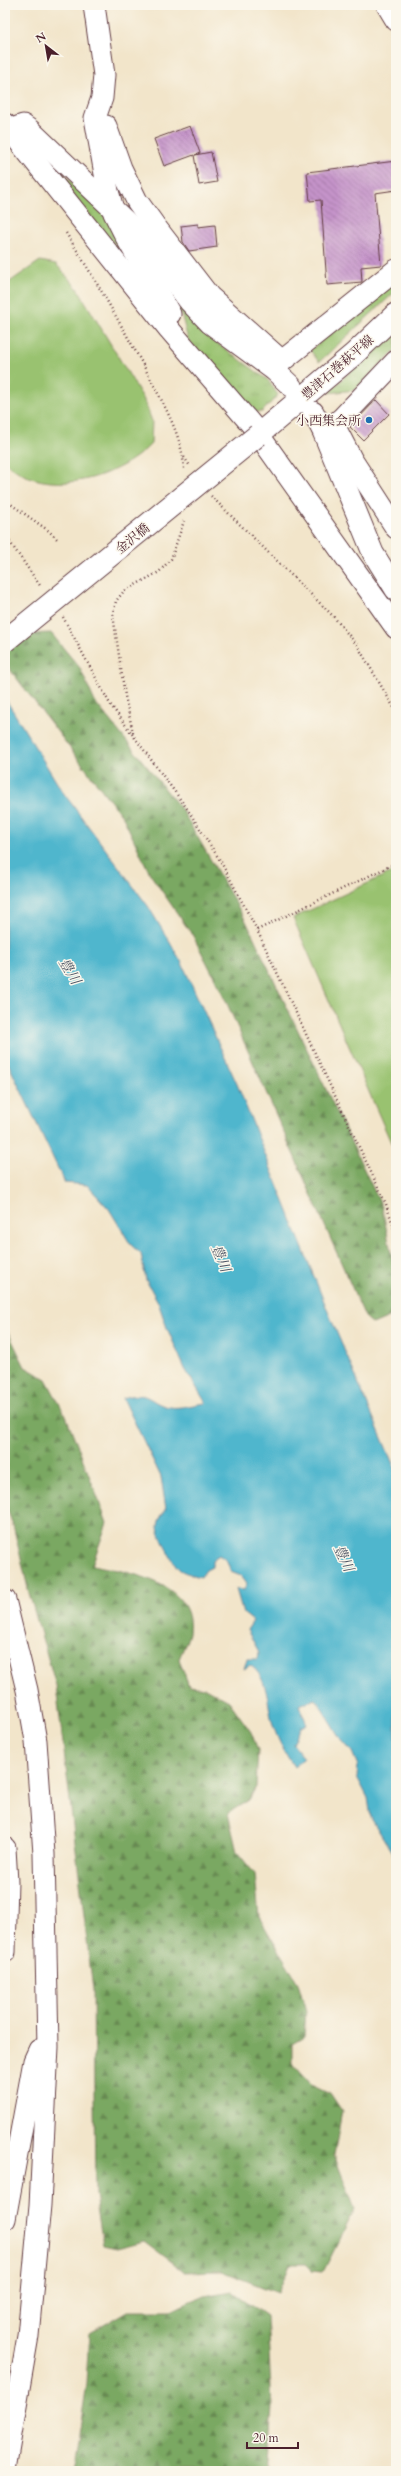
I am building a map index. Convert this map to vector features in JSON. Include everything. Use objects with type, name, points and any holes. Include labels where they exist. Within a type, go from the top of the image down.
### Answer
[{"type":"main road","name":"豊津石巻萩平線","points":[[258,435],[354,354],[396,314]]},
{"type":"main road","name":"金沢橋","points":[[5,642],[258,435]]},
{"type":"street","points":[[94,5],[104,75],[102,98],[106,128],[121,168],[137,201],[209,296],[278,366],[291,386]]},
{"type":"street","points":[[387,5],[396,20]]},
{"type":"street","points":[[102,98],[95,118],[103,170],[114,213],[170,314],[169,330]]},
{"type":"street","points":[[8,127],[23,125],[30,130],[114,213],[134,229],[190,302],[210,323],[278,366]]},
{"type":"street","points":[[8,127],[169,330],[258,435],[396,628]]},
{"type":"street","points":[[278,366],[396,270]]},
{"type":"street","points":[[323,422],[396,361]]},
{"type":"street","points":[[323,422],[352,460],[396,528]]},
{"type":"street","points":[[323,422],[370,547],[396,590]]},
{"type":"street","points":[[5,1600],[27,1690],[36,1741],[44,1854],[48,2047],[40,2205],[28,2336],[5,2469]]},
{"type":"street","points":[[5,1848],[5,1952]]},
{"type":"street","points":[[5,2219],[34,2061],[39,2050],[48,2047]]},
{"type":"path","points":[[64,229],[114,309],[168,413],[183,456],[191,468]]},
{"type":"path","points":[[183,456],[184,472]]},
{"type":"path","points":[[207,490],[234,520],[279,560],[334,616],[358,646],[396,711]]},
{"type":"path","points":[[5,500],[49,531],[59,541]]},
{"type":"path","points":[[134,733],[125,696],[113,615],[116,601],[124,591],[159,572],[171,559],[178,542],[184,518]]},
{"type":"path","points":[[5,535],[44,591]]},
{"type":"path","points":[[62,615],[110,704],[134,733],[186,807],[217,856],[257,930],[386,1204],[396,1234]]},
{"type":"path","points":[[257,930],[396,863]]},
{"type":"green space","points":[[35,149],[40,150],[103,214],[155,295]]},
{"type":"green space","points":[[40,261],[56,264],[77,288],[143,398],[152,421],[151,444],[139,455],[125,464],[110,472],[93,478],[76,481],[42,481],[23,475],[5,463],[5,285]]},
{"type":"green space","points":[[146,263],[187,310],[198,329],[268,380],[278,395],[262,412],[253,412],[188,340],[182,317]]},
{"type":"green space","points":[[396,278],[396,291],[319,362],[310,350]]},
{"type":"green space","points":[[396,327],[396,349],[355,390],[328,393]]},
{"type":"green space","points":[[5,621],[23,634],[51,633],[80,668],[95,702],[182,810],[246,921],[382,1207],[396,1278],[396,1314],[373,1324],[365,1317],[222,992],[193,936],[150,874],[124,819],[5,663]]},
{"type":"green space","points":[[396,870],[396,1154],[293,918]]},
{"type":"green space","points":[[5,1326],[25,1367],[46,1379],[66,1416],[107,1523],[92,1565],[123,1571],[157,1582],[171,1591],[182,1602],[188,1616],[189,1633],[179,1659],[189,1686],[205,1688],[229,1701],[251,1732],[258,1750],[256,1787],[249,1800],[228,1813],[237,1852],[255,1874],[259,1917],[298,1983],[306,2011],[304,2037],[292,2044],[292,2063],[311,2084],[330,2093],[342,2111],[334,2155],[355,2209],[323,2272],[312,2271],[305,2264],[290,2264],[278,2293],[221,2271],[185,2272],[144,2241],[117,2248],[103,2245],[95,2195],[93,1990],[56,1686],[29,1593],[13,1525],[5,1504]]},
{"type":"green space","points":[[232,2291],[267,2316],[272,2407],[267,2471],[73,2471],[87,2384],[90,2333],[128,2311],[170,2311],[204,2296]]},
{"type":"water","name":"豊川","points":[[5,698],[62,791],[148,906],[181,961],[237,1084],[331,1319],[396,1471],[396,1859],[371,1818],[368,1798],[357,1777],[358,1766],[352,1752],[340,1738],[316,1699],[299,1705],[307,1724],[301,1727],[293,1744],[304,1758],[294,1767],[285,1752],[273,1725],[264,1684],[261,1677],[250,1665],[244,1669],[247,1659],[258,1659],[259,1652],[247,1630],[253,1621],[243,1613],[236,1589],[244,1590],[247,1584],[241,1576],[231,1572],[227,1561],[219,1555],[212,1560],[212,1567],[206,1570],[201,1577],[180,1570],[170,1556],[160,1535],[158,1523],[166,1509],[161,1477],[123,1398],[139,1395],[145,1396],[163,1405],[174,1407],[206,1403],[185,1369],[167,1328],[158,1302],[146,1280],[141,1254],[131,1245],[109,1209],[87,1185],[65,1183],[5,1057]]},
{"type":"building","points":[[190,126],[200,153],[195,155],[211,152],[217,182],[199,185],[194,155],[164,166],[154,139]]},
{"type":"building","points":[[396,161],[396,190],[375,193],[381,265],[361,267],[362,282],[327,285],[321,200],[310,201],[307,172]]},
{"type":"building","points":[[198,224],[198,227],[215,225],[217,247],[189,251],[183,242],[181,226]]},
{"type":"building","name":"小西集会所","points":[[376,400],[389,414],[363,440],[350,427]]},
{"type":"place","name":"小西集会所","points":[[369,420]]}]
